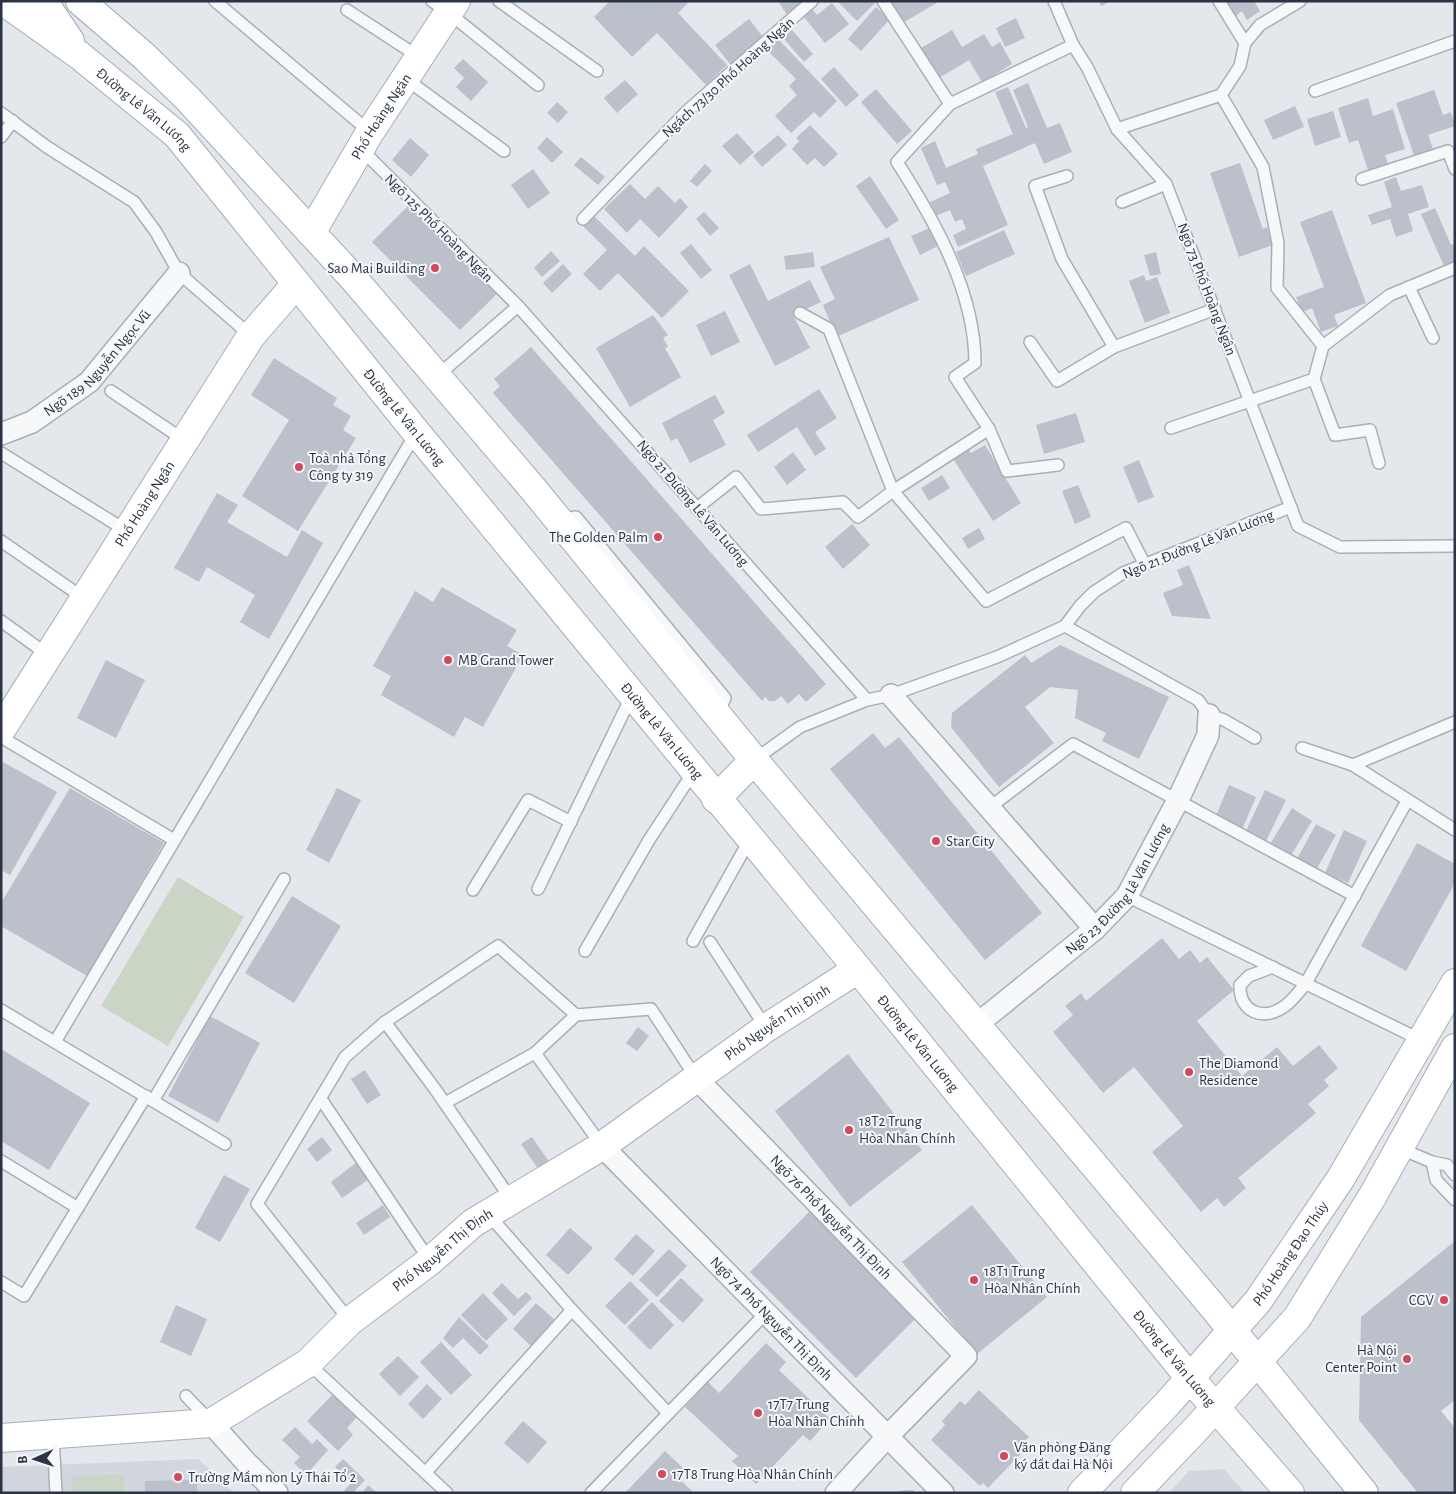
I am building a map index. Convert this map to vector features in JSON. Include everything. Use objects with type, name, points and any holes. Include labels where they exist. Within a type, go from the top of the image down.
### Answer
[{"type":"main road","name":"Đường Lê Văn Lương","points":[[3,1],[79,54],[177,135],[416,432],[716,799],[858,969],[1189,1377],[1290,1493]]},
{"type":"main road","points":[[43,1],[79,54]]},
{"type":"main road","points":[[63,1],[102,20]]},
{"type":"main road","points":[[80,1],[144,56],[188,99],[353,278],[558,520],[975,1026],[1231,1329],[1364,1493]]},
{"type":"main road","name":"Phố Hoàng Ngân","points":[[311,233],[365,141],[413,68],[445,5]]},
{"type":"main road","name":"Phố Hoàng Ngân","points":[[5,715],[85,599],[251,336],[296,284]]},
{"type":"main road","points":[[716,799],[754,760]]},
{"type":"main road","name":"Phố Nguyễn Thị Định","points":[[1,1438],[211,1423],[308,1362],[350,1321],[430,1261],[487,1213],[602,1146],[766,1028],[858,969]]},
{"type":"main road","name":"Phố Hoàng Đạo Thúy","points":[[1082,1493],[1167,1404],[1231,1329],[1258,1301],[1341,1178],[1455,983]]},
{"type":"main road","points":[[1135,1493],[1297,1318],[1372,1197],[1455,1048]]},
{"type":"main road","points":[[1341,1178],[1372,1197]]},
{"type":"street","name":"Ngõ 189 Nguyễn Ngọc Vũ","points":[[1,434],[32,422],[89,382],[179,273]]},
{"type":"street","points":[[891,695],[1095,929]]},
{"type":"street","name":"Ngõ 23 Đường Lê Văn Lương","points":[[975,1026],[1095,929],[1127,896],[1177,802],[1208,735],[1209,715]]},
{"type":"street","name":"Ngõ 76 Phố Nguyễn Thị Định","points":[[696,1078],[966,1356],[888,1436]]},
{"type":"street","name":"Ngõ 74 Phố Nguyễn Thị Định","points":[[602,1146],[943,1493]]},
{"type":"street","points":[[211,1423],[277,1493]]},
{"type":"street","points":[[836,1493],[888,1436]]},
{"type":"lane","name":"Ngõ 125 Phố Hoàng Ngân","points":[[215,1],[365,141],[518,306]]},
{"type":"lane","points":[[499,1],[597,71]]},
{"type":"lane","name":"Ngách 73/30 Phố Hoàng Ngân","points":[[583,219],[686,112],[812,1]]},
{"type":"lane","points":[[883,1],[950,104]]},
{"type":"lane","name":"Ngõ 73 Phố Hoàng Ngân","points":[[1054,1],[1073,45],[1087,68],[1117,129],[1166,184],[1251,400],[1298,526],[1340,547],[1455,546]]},
{"type":"lane","points":[[1219,1],[1245,43]]},
{"type":"lane","points":[[1117,129],[1221,94],[1240,66],[1245,43],[1260,25],[1300,1]]},
{"type":"lane","points":[[445,5],[538,85]]},
{"type":"lane","points":[[347,10],[504,151]]},
{"type":"lane","points":[[1315,91],[1455,41]]},
{"type":"lane","points":[[1058,465],[1007,471],[989,429],[955,377],[975,363],[975,338],[954,266],[928,210],[897,162],[950,104],[1073,45]]},
{"type":"lane","points":[[1221,94],[1263,167],[1278,243],[1277,288],[1323,346]]},
{"type":"lane","points":[[1,113],[47,147],[134,202],[156,232],[179,273],[251,336]]},
{"type":"lane","points":[[1,137],[13,121]]},
{"type":"lane","points":[[1362,179],[1448,151],[1455,169]]},
{"type":"lane","points":[[1067,176],[1035,186],[1062,259],[1114,347]]},
{"type":"lane","points":[[1122,202],[1166,184]]},
{"type":"lane","points":[[1380,463],[1370,430],[1334,435],[1314,379],[1323,346],[1390,295],[1455,268]]},
{"type":"lane","points":[[1409,287],[1432,338]]},
{"type":"lane","points":[[436,377],[518,306]]},
{"type":"lane","name":"Ngõ 21 Đường Lê Văn Lương","points":[[518,306],[867,700]]},
{"type":"lane","points":[[1030,342],[1057,381],[1114,347],[1215,309]]},
{"type":"lane","points":[[800,314],[829,329],[893,491],[986,601],[1126,528],[1144,563]]},
{"type":"lane","points":[[1170,428],[1314,379]]},
{"type":"lane","points":[[111,391],[184,440]]},
{"type":"lane","points":[[697,508],[736,477],[761,509],[843,502],[858,517],[893,491],[989,429]]},
{"type":"lane","points":[[55,1042],[416,432]]},
{"type":"lane","points":[[1,453],[127,531]]},
{"type":"lane","name":"Ngõ 21 Đường Lê Văn Lương","points":[[754,760],[800,727],[867,700],[891,695],[997,657],[1065,626],[1080,606],[1094,592],[1109,581],[1144,563],[1291,507]]},
{"type":"lane","points":[[1,541],[85,599]]},
{"type":"lane","points":[[1,621],[48,655]]},
{"type":"lane","points":[[1065,626],[1198,700],[1209,715],[1224,720],[1255,738]]},
{"type":"lane","points":[[538,889],[632,694]]},
{"type":"lane","points":[[1353,765],[1455,722]]},
{"type":"lane","points":[[1,737],[174,840]]},
{"type":"lane","points":[[989,808],[1073,744],[1177,802],[1356,896]]},
{"type":"lane","points":[[1302,748],[1353,765],[1455,830]]},
{"type":"lane","points":[[585,951],[649,840],[694,771]]},
{"type":"lane","points":[[473,890],[528,800],[571,822]]},
{"type":"lane","points":[[1273,967],[1249,976],[1240,985],[1242,1000],[1250,1012],[1256,1014],[1275,1012],[1296,996],[1306,983],[1356,896],[1407,801]]},
{"type":"lane","points":[[693,941],[750,839]]},
{"type":"lane","points":[[1,1282],[24,1296],[78,1208],[150,1098],[284,878]]},
{"type":"lane","points":[[1127,896],[1421,1040]]},
{"type":"lane","points":[[710,942],[766,1028]]},
{"type":"lane","points":[[350,1321],[257,1204],[322,1099],[345,1057],[385,1022],[498,946],[576,1014]]},
{"type":"lane","points":[[445,1103],[535,1053],[576,1014],[651,1008],[696,1078]]},
{"type":"lane","points":[[1,1010],[225,1144]]},
{"type":"lane","points":[[385,1022],[445,1103],[511,1199]]},
{"type":"lane","points":[[535,1053],[602,1146]]},
{"type":"lane","points":[[322,1099],[430,1261]]},
{"type":"lane","points":[[1399,1148],[1432,1162],[1447,1166],[1455,1175]]},
{"type":"lane","points":[[1,1161],[78,1208]]},
{"type":"lane","points":[[1432,1162],[1436,1180],[1455,1200]]},
{"type":"lane","points":[[487,1213],[572,1310],[668,1413]]},
{"type":"lane","points":[[426,1472],[572,1310]]},
{"type":"lane","points":[[591,1493],[767,1312]]},
{"type":"lane","points":[[308,1362],[447,1493]]},
{"type":"lane","points":[[186,1396],[211,1423]]},
{"type":"lane","points":[[53,1434],[56,1493]]},
{"type":"shaded area","points":[[198,1459],[235,1493],[1,1493],[1,1467]]},
{"type":"shaded area","points":[[1224,1469],[1245,1493],[1169,1493],[1189,1471]]},
{"type":"green space","points":[[178,877],[244,917],[168,1046],[101,1006]]},
{"type":"green space","points":[[124,1474],[125,1493],[73,1493],[72,1477]]},
{"type":"building","points":[[610,1],[686,1],[688,3],[678,13],[727,65],[706,85],[657,33],[632,57],[594,17]]},
{"type":"building","points":[[778,1],[803,1],[805,4],[787,15]]},
{"type":"building","points":[[837,1],[877,1],[857,21]]},
{"type":"building","points":[[886,1],[940,1],[899,25]]},
{"type":"building","points":[[1099,1],[1111,1],[1101,6]]},
{"type":"building","points":[[1222,1],[1254,1],[1260,11],[1247,20],[1242,11],[1233,18]]},
{"type":"building","points":[[832,3],[849,24],[825,43],[803,16],[812,9],[817,15]]},
{"type":"building","points":[[876,7],[890,19],[861,51],[848,39]]},
{"type":"building","points":[[1016,18],[1025,38],[1005,47],[996,28]]},
{"type":"building","points":[[749,19],[764,38],[730,64],[715,45]]},
{"type":"building","points":[[792,30],[813,54],[804,62],[783,38]]},
{"type":"building","points":[[952,30],[962,47],[984,34],[992,47],[1000,42],[1012,64],[982,82],[969,60],[939,78],[921,48]]},
{"type":"building","points":[[778,39],[837,101],[820,118],[814,112],[791,133],[775,116],[797,95],[789,86],[796,79],[767,50]]},
{"type":"building","points":[[463,59],[488,82],[471,101],[456,87],[464,78],[454,68]]},
{"type":"building","points":[[834,67],[859,95],[846,107],[821,79]]},
{"type":"building","points":[[625,80],[638,94],[617,113],[604,98]]},
{"type":"building","points":[[1028,83],[1047,128],[1060,123],[1072,152],[1044,164],[1035,143],[983,166],[1008,225],[958,247],[953,235],[966,229],[962,219],[955,222],[950,210],[936,216],[930,202],[950,193],[945,182],[937,185],[921,148],[935,141],[946,168],[978,154],[976,149],[1013,134],[995,92],[1008,87],[1026,128],[1028,127],[1013,90]]},
{"type":"building","points":[[876,89],[912,131],[897,144],[861,102]]},
{"type":"building","points":[[1434,90],[1443,115],[1451,112],[1455,126],[1428,135],[1433,149],[1414,155],[1396,103]]},
{"type":"building","points":[[1368,98],[1373,116],[1393,109],[1405,149],[1385,155],[1389,167],[1369,173],[1358,140],[1349,143],[1338,108]]},
{"type":"building","points":[[557,102],[568,112],[558,123],[547,113]]},
{"type":"building","points":[[1295,106],[1304,127],[1273,140],[1264,120]]},
{"type":"building","points":[[1333,111],[1341,137],[1315,146],[1307,119]]},
{"type":"building","points":[[810,125],[838,154],[824,167],[815,158],[807,165],[792,149],[799,141],[796,138]]},
{"type":"building","points":[[737,133],[754,152],[740,165],[722,146]]},
{"type":"building","points":[[778,135],[787,145],[762,167],[753,156]]},
{"type":"building","points":[[547,137],[563,152],[552,163],[537,148]]},
{"type":"building","points":[[410,138],[429,155],[411,177],[392,160]]},
{"type":"building","points":[[581,157],[605,177],[598,185],[574,165]]},
{"type":"building","points":[[1240,163],[1263,229],[1267,227],[1273,245],[1239,257],[1210,173]]},
{"type":"building","points":[[705,164],[712,171],[697,187],[690,181]]},
{"type":"building","points":[[533,169],[550,193],[528,209],[511,185]]},
{"type":"building","points":[[870,176],[899,220],[886,229],[856,186]]},
{"type":"building","points":[[1396,177],[1401,191],[1422,185],[1429,207],[1408,214],[1413,231],[1396,237],[1390,219],[1372,225],[1368,215],[1392,207],[1384,182]]},
{"type":"building","points":[[630,184],[645,199],[658,186],[675,203],[680,198],[688,207],[659,238],[640,219],[627,233],[604,209]]},
{"type":"building","name":"Sao Mai Building","points":[[409,205],[497,294],[460,330],[372,242]]},
{"type":"building","points":[[1435,208],[1451,245],[1455,243],[1455,261],[1444,266],[1421,214]]},
{"type":"building","points":[[1332,210],[1366,303],[1334,315],[1338,326],[1321,332],[1312,308],[1302,312],[1296,297],[1324,287],[1300,222]]},
{"type":"building","points":[[704,212],[719,228],[710,236],[696,219]]},
{"type":"building","points":[[594,216],[635,256],[644,246],[689,291],[662,318],[618,273],[600,291],[583,274],[607,250],[583,226]]},
{"type":"building","points":[[932,227],[940,245],[920,255],[911,236]]},
{"type":"building","points":[[1004,230],[1015,254],[966,276],[956,252]]},
{"type":"building","points":[[889,237],[919,300],[836,337],[823,305],[835,299],[820,267]]},
{"type":"building","points":[[691,244],[712,270],[701,279],[680,253]]},
{"type":"building","points":[[551,251],[560,261],[542,277],[534,268]]},
{"type":"building","points":[[813,252],[815,267],[786,270],[784,256]]},
{"type":"building","points":[[1156,252],[1161,274],[1150,276],[1144,255]]},
{"type":"building","points":[[563,264],[572,274],[552,293],[543,283]]},
{"type":"building","points":[[750,264],[768,301],[810,280],[821,302],[793,315],[810,348],[775,366],[729,275]]},
{"type":"building","points":[[1144,275],[1146,281],[1157,277],[1170,313],[1145,323],[1129,281]]},
{"type":"building","points":[[725,311],[740,342],[711,356],[696,325]]},
{"type":"building","points":[[653,315],[668,335],[663,338],[668,347],[665,348],[681,377],[630,407],[596,348]]},
{"type":"building","name":"The Golden Palm","points":[[531,347],[826,684],[806,702],[799,694],[788,704],[781,696],[775,701],[769,701],[765,697],[762,701],[493,393],[500,386],[494,379]]},
{"type":"building","name":"Toà nhà Tổng Công ty 319","points":[[274,358],[337,398],[333,405],[351,416],[343,430],[356,438],[298,531],[242,496],[289,420],[251,395]]},
{"type":"building","points":[[819,389],[837,418],[815,432],[826,449],[815,456],[797,427],[758,452],[747,435]]},
{"type":"building","points":[[715,395],[725,413],[713,420],[726,445],[690,463],[677,438],[671,441],[662,423]]},
{"type":"building","points":[[1076,413],[1085,442],[1044,454],[1036,425]]},
{"type":"building","points":[[985,445],[1021,503],[993,521],[952,457],[967,447],[971,453]]},
{"type":"building","points":[[793,452],[806,470],[787,485],[774,467]]},
{"type":"building","points":[[1139,460],[1154,497],[1138,503],[1123,467]]},
{"type":"building","points":[[942,475],[950,488],[929,501],[921,488]]},
{"type":"building","points":[[1078,485],[1091,517],[1075,524],[1062,491]]},
{"type":"building","points":[[217,493],[238,505],[227,522],[287,557],[302,530],[323,543],[269,639],[240,622],[255,595],[207,567],[199,582],[174,568]]},
{"type":"building","points":[[852,524],[870,545],[843,569],[825,547]]},
{"type":"building","points":[[979,528],[985,539],[968,549],[962,538]]},
{"type":"building","points":[[1189,565],[1211,619],[1172,616],[1163,593],[1183,585],[1177,570]]},
{"type":"building","name":"MB Grand Tower","points":[[442,587],[517,630],[507,646],[523,655],[483,727],[465,717],[454,737],[381,695],[391,676],[373,666],[415,591],[433,602]]},
{"type":"building","points":[[1060,645],[1169,697],[1139,759],[1102,741],[1106,733],[1075,718],[1078,690],[1050,687],[1025,707],[1054,743],[999,787],[951,727],[952,713],[1025,655],[1031,663]]},
{"type":"building","points":[[106,660],[145,680],[116,738],[77,718]]},
{"type":"building","name":"Star City","points":[[873,733],[885,748],[899,737],[1042,913],[985,960],[830,769]]},
{"type":"building","points":[[3,762],[57,792],[10,875],[1,870],[1,766]]},
{"type":"building","points":[[1229,785],[1256,797],[1241,832],[1214,820]]},
{"type":"building","points":[[70,788],[164,843],[87,976],[1,926],[1,903]]},
{"type":"building","points":[[337,788],[361,800],[329,863],[306,850]]},
{"type":"building","points":[[1265,790],[1286,800],[1266,841],[1246,831]]},
{"type":"building","points":[[1292,808],[1312,821],[1290,857],[1270,844]]},
{"type":"building","points":[[1316,824],[1336,835],[1316,870],[1297,859]]},
{"type":"building","points":[[1344,830],[1367,841],[1348,883],[1325,873]]},
{"type":"building","points":[[1417,843],[1455,864],[1455,883],[1406,971],[1361,946]]},
{"type":"building","points":[[292,896],[341,926],[294,1003],[245,973]]},
{"type":"building","name":"The Diamond Residence","points":[[1162,938],[1179,959],[1190,950],[1200,963],[1207,957],[1234,990],[1197,1021],[1242,1076],[1277,1047],[1293,1066],[1319,1045],[1338,1068],[1324,1080],[1329,1086],[1308,1104],[1316,1113],[1238,1178],[1246,1188],[1224,1207],[1217,1198],[1201,1212],[1152,1152],[1183,1126],[1134,1067],[1103,1093],[1053,1032],[1073,1015],[1065,1006],[1081,993],[1086,1001]]},
{"type":"building","points":[[210,1016],[260,1043],[218,1123],[168,1096]]},
{"type":"building","points":[[638,1027],[649,1036],[637,1051],[626,1043]]},
{"type":"building","points":[[1,1049],[90,1103],[49,1170],[1,1141]]},
{"type":"building","name":"18T2 Trung Hòa Nhân Chính","points":[[848,1054],[922,1150],[850,1207],[775,1111]]},
{"type":"building","points":[[365,1070],[381,1095],[367,1104],[351,1079]]},
{"type":"building","points":[[322,1137],[332,1150],[317,1162],[307,1149]]},
{"type":"building","points":[[532,1137],[552,1166],[541,1173],[521,1144]]},
{"type":"building","points":[[357,1162],[369,1179],[342,1198],[331,1182]]},
{"type":"building","points":[[224,1175],[250,1189],[220,1242],[195,1228]]},
{"type":"building","points":[[383,1205],[390,1217],[364,1235],[356,1223]]},
{"type":"building","name":"18T1 Trung Hòa Nhân Chính","points":[[972,1205],[1047,1297],[977,1354],[902,1262]]},
{"type":"building","points":[[810,1211],[916,1318],[856,1378],[750,1272]]},
{"type":"building","points":[[570,1228],[593,1248],[568,1275],[546,1255]]},
{"type":"building","points":[[636,1234],[655,1251],[633,1276],[614,1259]]},
{"type":"building","name":"Hà Nội Center Point","points":[[1455,1241],[1455,1400],[1441,1411],[1455,1428],[1455,1493],[1418,1493],[1359,1420],[1361,1317]]},
{"type":"building","points":[[669,1249],[687,1266],[657,1297],[639,1280]]},
{"type":"building","points":[[681,1278],[704,1300],[683,1323],[659,1301]]},
{"type":"building","points":[[630,1281],[649,1300],[625,1325],[605,1306]]},
{"type":"building","points":[[502,1283],[518,1299],[526,1292],[532,1298],[514,1316],[492,1293]]},
{"type":"building","points":[[483,1293],[508,1319],[486,1341],[461,1315]]},
{"type":"building","points":[[652,1302],[674,1325],[650,1350],[627,1327]]},
{"type":"building","points":[[536,1303],[556,1321],[532,1347],[513,1329]]},
{"type":"building","points":[[176,1305],[207,1319],[191,1356],[160,1342]]},
{"type":"building","points":[[459,1317],[489,1346],[480,1355],[463,1338],[453,1348],[443,1338]]},
{"type":"building","points":[[441,1342],[472,1375],[451,1395],[420,1362]]},
{"type":"building","name":"17T7 Trung Hòa Nhân Chính","points":[[766,1343],[786,1362],[779,1370],[830,1419],[810,1441],[803,1435],[756,1484],[732,1461],[738,1456],[685,1407],[708,1382],[719,1393]]},
{"type":"building","points":[[398,1356],[419,1377],[400,1396],[379,1374]]},
{"type":"building","points":[[427,1384],[442,1399],[423,1419],[408,1404]]},
{"type":"building","points":[[979,1390],[1029,1437],[1025,1441],[1029,1445],[988,1488],[983,1483],[980,1486],[931,1440],[945,1425],[942,1421],[960,1401],[965,1405]]},
{"type":"building","points":[[333,1394],[357,1417],[347,1428],[353,1435],[338,1451],[307,1421]]},
{"type":"building","points":[[523,1421],[547,1442],[528,1464],[504,1443]]},
{"type":"building","points":[[295,1427],[312,1444],[317,1439],[328,1450],[306,1475],[294,1463],[300,1457],[282,1440]]},
{"type":"building","name":"17T8 Trung Hòa Nhân Chính","points":[[665,1451],[685,1470],[678,1478],[694,1493],[625,1493]]},
{"type":"building","points":[[343,1459],[365,1480],[353,1493],[342,1493],[352,1482],[335,1467]]},
{"type":"building","points":[[197,1480],[197,1493],[145,1493],[145,1481]]},
{"type":"building","points":[[368,1485],[377,1493],[362,1493]]},
{"type":"building","points":[[913,1490],[916,1493],[898,1493],[898,1491]]},
{"type":"place","name":"Sao Mai Building","points":[[435,268]]},
{"type":"place","name":"Toà nhà Tổng Công ty 319","points":[[299,467]]},
{"type":"place","name":"The Golden Palm","points":[[658,537]]},
{"type":"place","name":"MB Grand Tower","points":[[448,660]]},
{"type":"place","name":"Star City","points":[[936,841]]},
{"type":"place","name":"The Diamond Residence","points":[[1189,1072]]},
{"type":"place","name":"18T2 Trung Hòa Nhân Chính","points":[[849,1130]]},
{"type":"place","name":"18T1 Trung Hòa Nhân Chính","points":[[974,1280]]},
{"type":"place","name":"CGV","points":[[1444,1300]]},
{"type":"place","name":"Hà Nội Center Point","points":[[1407,1359]]},
{"type":"place","name":"17T7 Trung Hòa Nhân Chính","points":[[758,1413]]},
{"type":"place","name":"Văn phòng Đăng ký đất đai Hà Nội","points":[[1004,1456]]},
{"type":"place","name":"17T8 Trung Hòa Nhân Chính","points":[[662,1474]]},
{"type":"place","name":"Trường Mầm non Lý Thái Tổ 2","points":[[178,1477]]}]
